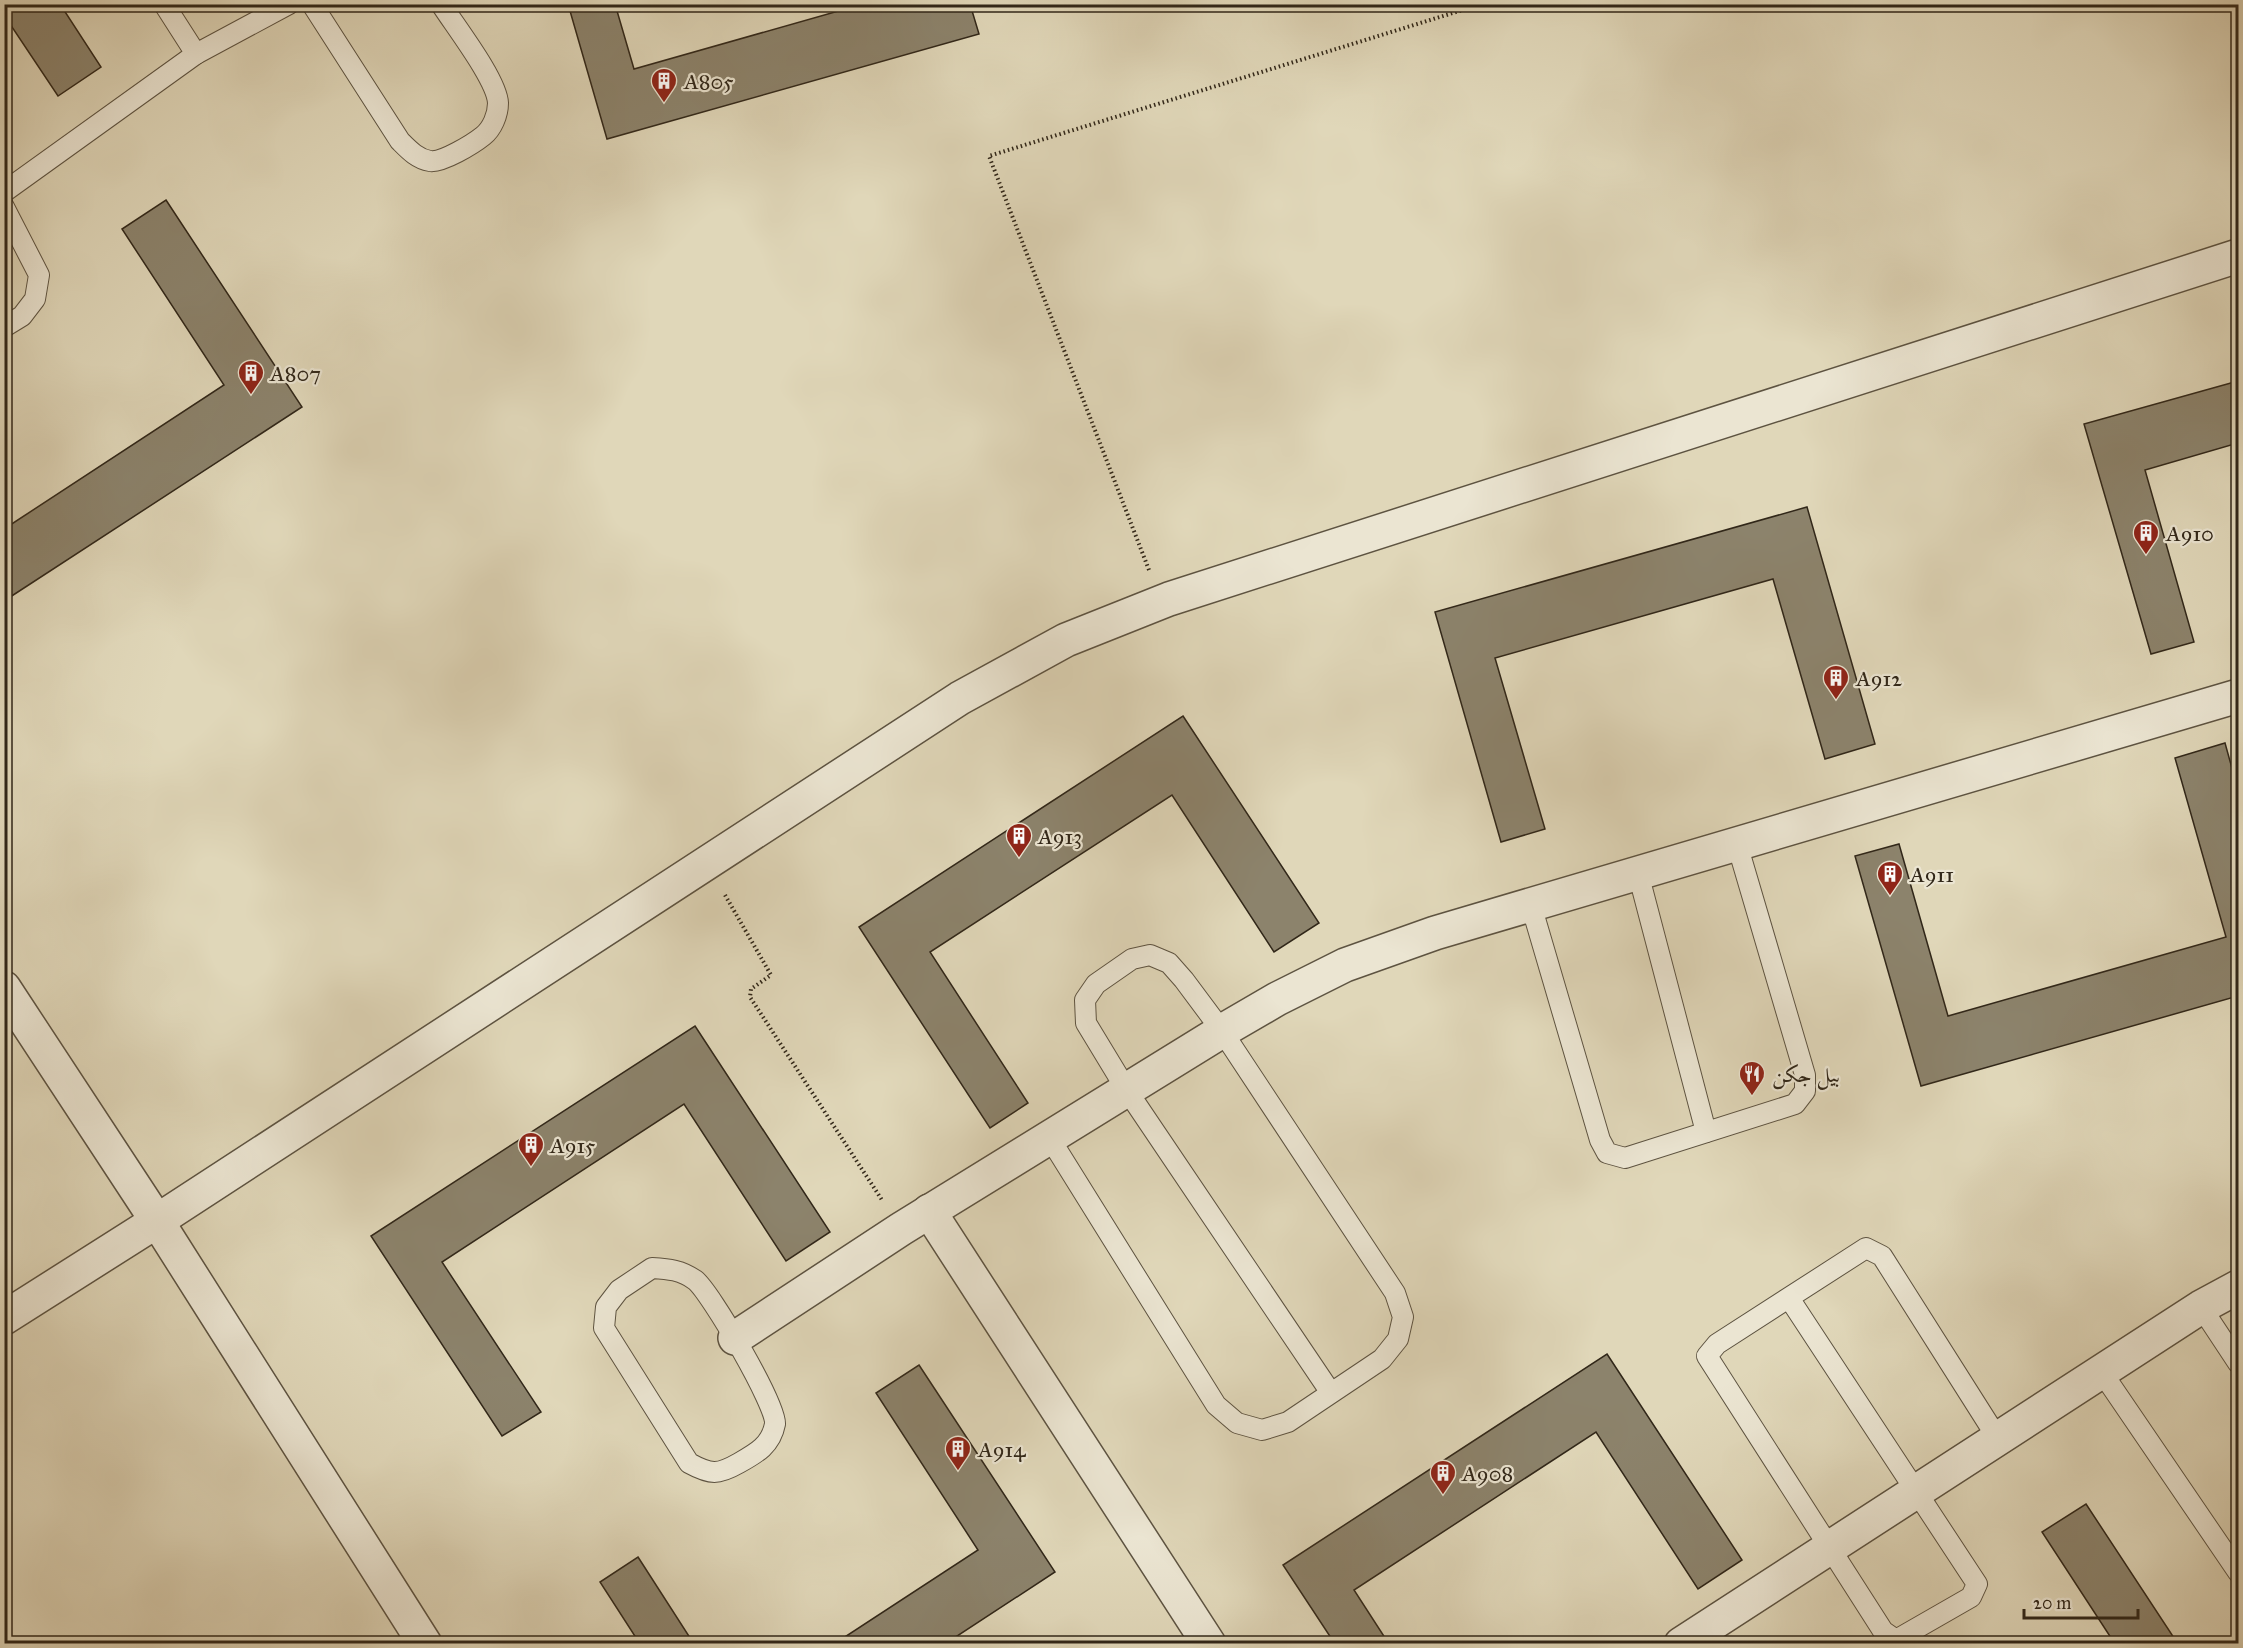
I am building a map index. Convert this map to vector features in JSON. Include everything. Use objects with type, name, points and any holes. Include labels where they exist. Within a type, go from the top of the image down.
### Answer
[{"type":"street","points":[[4,1318],[708,864],[960,698],[1066,640],[1161,603],[2238,256]]},
{"type":"street","points":[[735,1338],[900,1229],[1126,1089],[1277,999],[1345,965],[1435,933],[2238,696]]},
{"type":"street","points":[[4,987],[157,1221],[425,1644]]},
{"type":"street","points":[[929,1211],[1209,1644]]},
{"type":"street","points":[[1681,1644],[2101,1371],[2201,1307],[2238,1287]]},
{"type":"lane","points":[[164,4],[196,54]]},
{"type":"lane","points":[[4,192],[196,54],[289,4]]},
{"type":"lane","points":[[312,4],[400,141],[416,156],[431,162],[446,157],[484,135],[495,120],[498,103],[493,85],[441,4]]},
{"type":"lane","points":[[4,207],[39,275],[35,299],[22,316],[4,327]]},
{"type":"lane","points":[[1531,905],[1600,1140],[1607,1153],[1625,1158],[1795,1104],[1805,1091],[1805,1075],[1737,844]]},
{"type":"lane","points":[[1638,873],[1706,1132]]},
{"type":"lane","points":[[1049,1137],[1216,1405],[1237,1423],[1262,1430],[1288,1422],[1382,1359],[1398,1339],[1403,1317],[1395,1293],[1222,1031],[1184,980],[1168,963],[1150,955],[1132,959],[1096,984],[1085,1000],[1086,1023],[1126,1089],[1331,1393]]},
{"type":"lane","points":[[1789,1298],[1977,1584],[1971,1597],[1896,1640],[1883,1631],[1707,1356],[1717,1344],[1866,1248],[1882,1256],[1998,1438]]},
{"type":"lane","points":[[652,1268],[675,1269],[697,1281],[735,1338],[769,1399],[776,1421],[770,1438],[761,1450],[722,1473],[705,1471],[689,1463],[604,1328],[606,1307],[619,1290],[652,1268]]},
{"type":"lane","points":[[2201,1307],[2238,1363]]},
{"type":"lane","points":[[2101,1371],[2238,1572]]},
{"type":"path","points":[[1161,603],[989,156],[1482,4]]},
{"type":"path","points":[[708,864],[771,975],[751,989],[750,997],[900,1229]]},
{"type":"building","points":[[4,4],[60,4],[101,67],[58,96],[4,15]]},
{"type":"building","name":"A805","points":[[568,4],[615,4],[634,69],[863,4],[970,4],[979,34],[607,139]]},
{"type":"building","name":"A807","points":[[166,200],[302,407],[4,601],[4,529],[224,385],[122,229]]},
{"type":"building","name":"A910","points":[[2238,381],[2238,443],[2145,470],[2194,642],[2151,654],[2084,424]]},
{"type":"building","name":"A912","points":[[1807,507],[1875,744],[1825,759],[1773,579],[1495,658],[1545,829],[1501,842],[1435,612]]},
{"type":"building","name":"A913","points":[[1183,716],[1319,923],[1274,952],[1172,795],[930,952],[1028,1103],[990,1128],[859,927]]},
{"type":"building","name":"A911","points":[[2225,743],[2238,790],[2238,996],[1921,1086],[1855,856],[1899,844],[1948,1016],[2226,937],[2175,758]]},
{"type":"building","name":"A915","points":[[695,1026],[830,1232],[786,1261],[684,1104],[442,1262],[541,1412],[502,1436],[371,1236]]},
{"type":"building","name":"A908","points":[[1607,1354],[1742,1560],[1698,1589],[1596,1432],[1354,1590],[1389,1644],[1335,1644],[1283,1565]]},
{"type":"building","name":"A914","points":[[919,1365],[1055,1572],[945,1644],[834,1644],[978,1550],[876,1393]]},
{"type":"building","points":[[2086,1504],[2178,1644],[2115,1644],[2042,1532]]},
{"type":"building","points":[[638,1557],[694,1644],[640,1644],[600,1582]]},
{"type":"place","name":"A805","points":[[664,104]]},
{"type":"place","name":"A807","points":[[251,396]]},
{"type":"place","name":"A910","points":[[2146,556]]},
{"type":"place","name":"A912","points":[[1836,701]]},
{"type":"place","name":"A913","points":[[1019,859]]},
{"type":"place","name":"A911","points":[[1890,897]]},
{"type":"place","name":"بيل جكن","points":[[1752,1097]]},
{"type":"place","name":"A915","points":[[531,1168]]},
{"type":"place","name":"A914","points":[[958,1472]]},
{"type":"place","name":"A908","points":[[1443,1496]]}]
